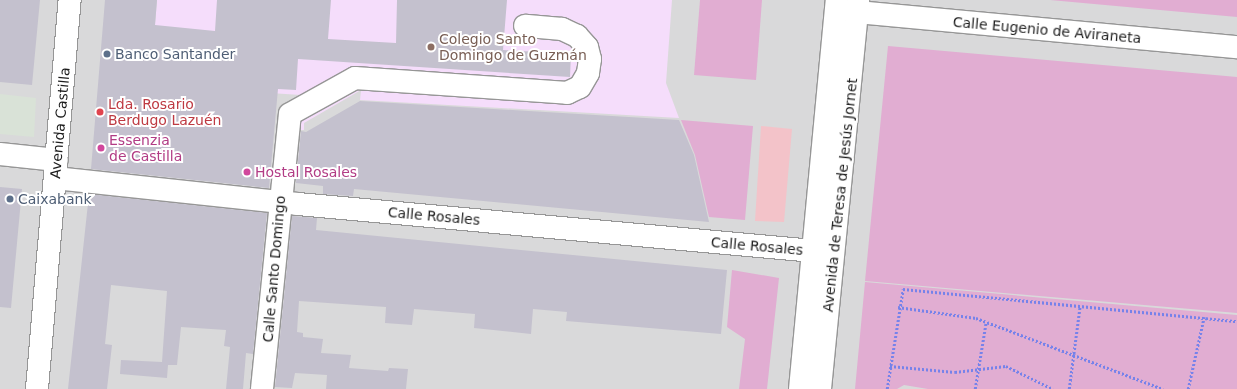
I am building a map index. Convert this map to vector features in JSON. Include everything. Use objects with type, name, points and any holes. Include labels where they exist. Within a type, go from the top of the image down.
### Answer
[{"type":"street","name":"Avenida Castilla","points":[[37,389],[70,0]]},
{"type":"street","name":"Avenida de Teresa de Jesús Jornet","points":[[800,389],[837,0]]},
{"type":"street","name":"Avenida de Teresa de Jesús Jornet","points":[[820,389],[858,6]]},
{"type":"street","name":"Calle Eugenio de Aviraneta","points":[[858,6],[1237,47]]},
{"type":"street","name":"Calle Santo Domingo","points":[[262,389],[290,114],[355,78],[566,93],[580,87],[588,73],[590,59],[587,47],[577,36],[562,29],[525,26]]},
{"type":"street","name":"Calle Rosales","points":[[0,154],[56,169],[280,202],[814,252]]},
{"type":"path","points":[[887,389],[898,307],[903,289],[1237,321]]},
{"type":"path","points":[[1069,389],[1075,356],[1080,306]]},
{"type":"path","points":[[898,307],[976,318],[1163,389]]},
{"type":"path","points":[[1188,389],[1204,318]]},
{"type":"path","points":[[975,389],[986,322]]},
{"type":"path","points":[[890,366],[955,372],[978,371],[1006,366],[1053,389]]},
{"type":"shaded area","points":[[0,0],[1237,0],[1237,389],[0,389]]},
{"type":"shaded area","name":"Colegio Santo Domingo de Guzmán","points":[[157,0],[672,0],[666,83],[679,118],[360,100],[361,90],[304,123],[304,130],[299,130],[301,95],[254,92],[155,25]]},
{"type":"shaded area","points":[[700,0],[762,0],[756,80],[694,75]]},
{"type":"shaded area","points":[[1050,0],[1237,0],[1237,17]]},
{"type":"shaded area","points":[[888,46],[1237,77],[1237,313],[865,281]]},
{"type":"shaded area","points":[[0,94],[36,98],[34,137],[0,134]]},
{"type":"shaded area","points":[[681,120],[753,126],[745,220],[709,217],[695,155]]},
{"type":"shaded area","points":[[761,126],[792,129],[784,222],[755,221]]},
{"type":"shaded area","points":[[732,270],[779,278],[767,389],[739,389],[745,339],[727,327]]},
{"type":"shaded area","points":[[865,282],[1237,315],[1237,389],[928,389],[904,385],[897,389],[855,389]]},
{"type":"building","points":[[0,0],[40,0],[32,85],[0,82]]},
{"type":"building","points":[[105,0],[157,0],[155,25],[215,31],[217,0],[331,0],[328,39],[396,43],[397,0],[507,0],[503,50],[571,54],[570,77],[298,59],[296,90],[278,89],[269,188],[91,169]]},
{"type":"building","points":[[360,101],[679,120],[694,155],[709,222],[354,189],[353,196],[323,194],[323,186],[296,183],[301,131],[306,132]]},
{"type":"building","points":[[0,187],[22,189],[11,308],[0,307]]},
{"type":"building","points":[[89,194],[267,213],[253,354],[246,353],[243,389],[226,389],[230,347],[224,346],[226,330],[181,327],[177,365],[168,365],[167,378],[120,374],[121,360],[162,362],[167,291],[111,285],[105,344],[112,345],[107,389],[68,389]]},
{"type":"building","points":[[292,216],[317,218],[316,230],[727,270],[721,334],[566,321],[567,312],[533,309],[531,334],[474,328],[475,314],[414,309],[412,325],[385,323],[386,307],[299,301],[297,332],[303,333],[303,337],[323,339],[321,353],[351,355],[349,368],[388,371],[389,368],[408,369],[406,389],[326,389],[327,375],[295,373],[292,388],[275,387]]},
{"type":"place","name":"Colegio Santo Domingo de Guzmán","points":[[431,47]]},
{"type":"place","name":"Banco Santander","points":[[107,54]]},
{"type":"place","name":"Lda. Rosario Berdugo Lazuén","points":[[100,112]]},
{"type":"place","name":"Essenzia de Castilla","points":[[101,148]]},
{"type":"place","name":"Hostal Rosales","points":[[247,172]]},
{"type":"place","name":"Caixabank","points":[[10,199]]}]
